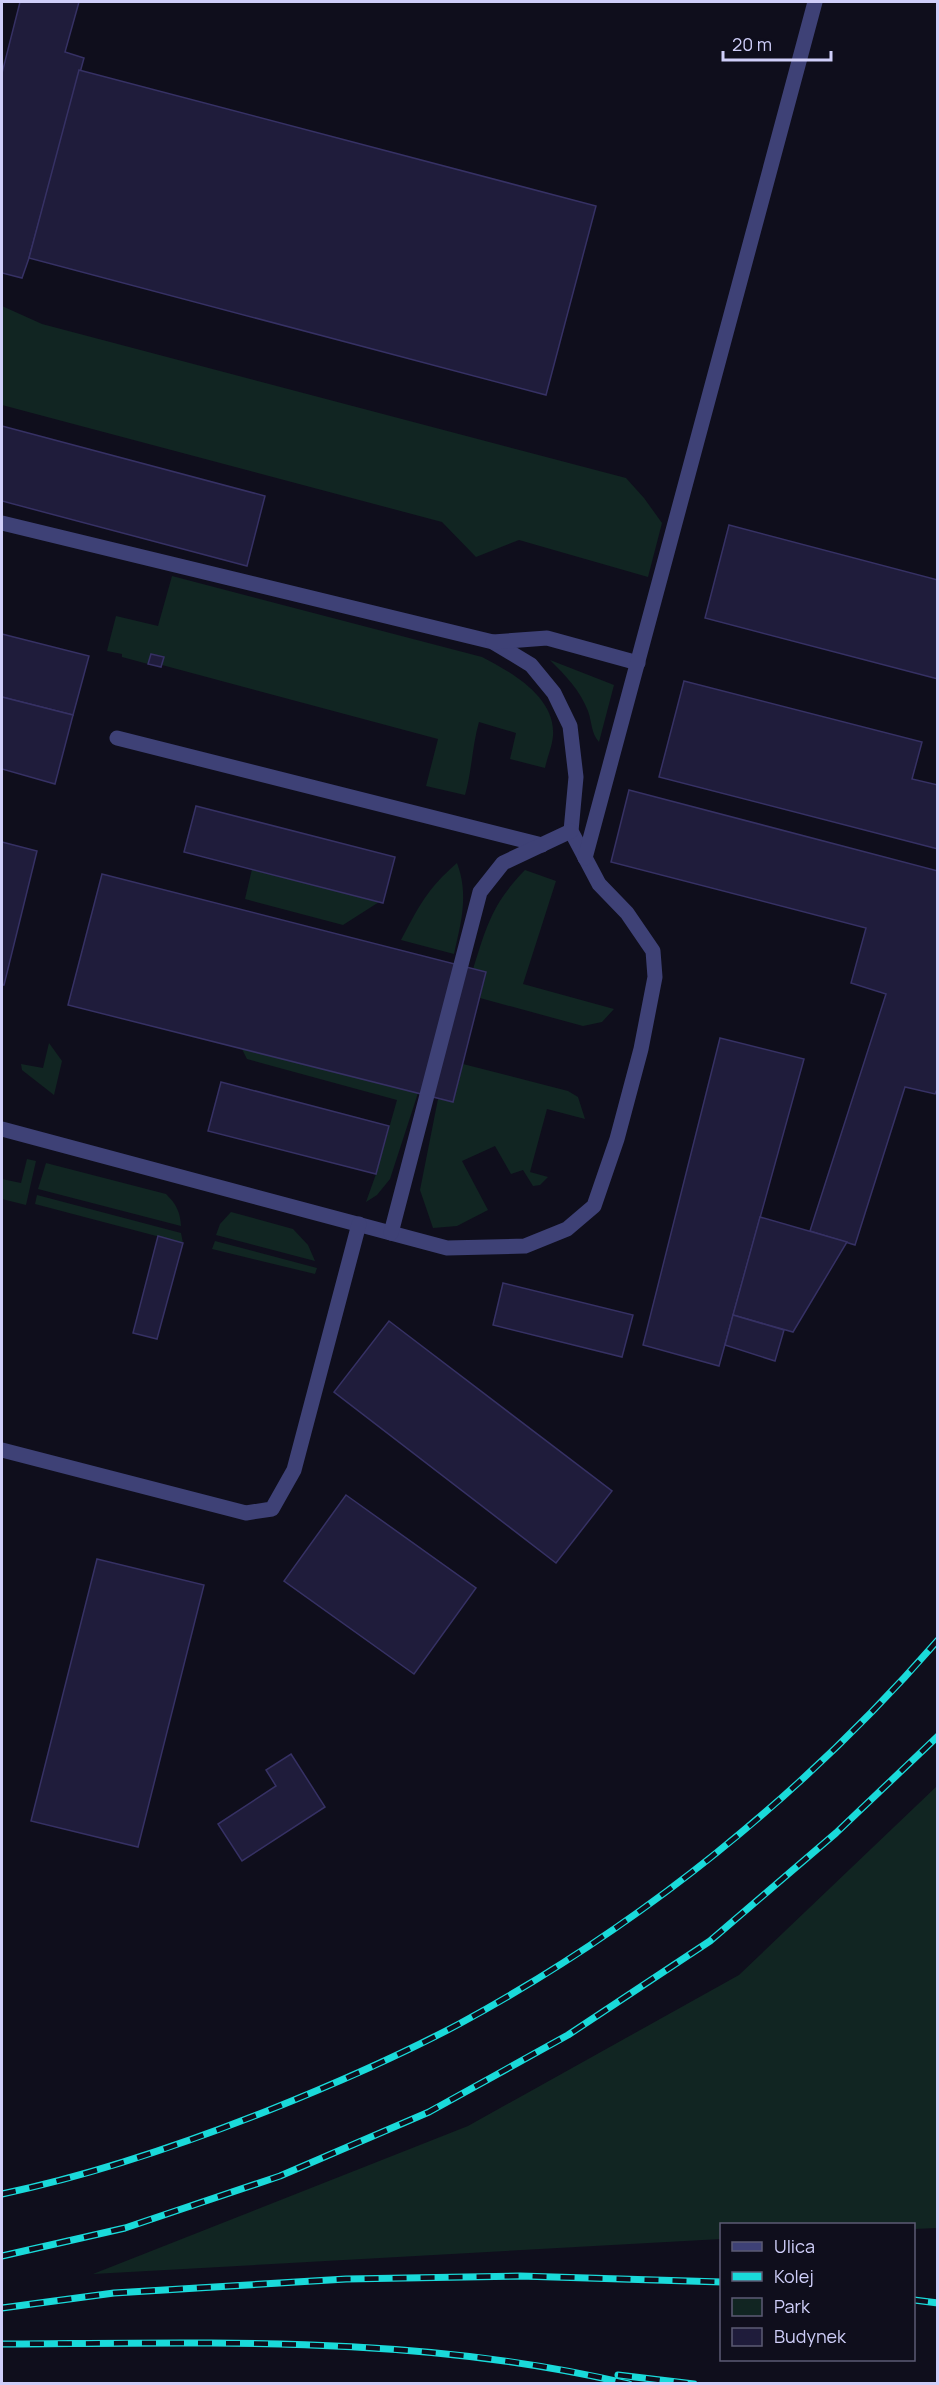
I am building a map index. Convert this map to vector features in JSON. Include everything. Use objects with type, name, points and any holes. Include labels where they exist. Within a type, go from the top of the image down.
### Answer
[{"type":"lane","points":[[585,858],[815,2]]},
{"type":"lane","points":[[2,523],[493,642],[531,665],[554,693],[570,726],[576,777],[572,831],[598,884],[627,913],[653,951],[655,977],[641,1048],[617,1139],[594,1206],[567,1229],[525,1246],[447,1248],[2,1129]]},
{"type":"lane","points":[[493,642],[547,638],[638,663]]},
{"type":"lane","points":[[117,738],[543,845]]},
{"type":"lane","points":[[391,1233],[480,892],[503,863],[572,831]]},
{"type":"lane","points":[[2,1450],[246,1513],[272,1509],[294,1470],[358,1224]]},
{"type":"green space","points":[[2,306],[42,324],[626,478],[662,523],[648,577],[519,540],[476,557],[442,522],[2,405]]},
{"type":"green space","points":[[172,576],[482,657],[518,678],[540,698],[547,709],[552,722],[553,736],[545,768],[510,759],[516,733],[479,722],[465,795],[426,786],[438,739],[162,665],[164,657],[151,654],[148,664],[107,651],[116,616],[158,626]]},
{"type":"green space","points":[[550,660],[614,685],[599,742],[594,735],[588,711],[581,696]]},
{"type":"green space","points":[[457,863],[463,886],[463,898],[454,954],[401,940],[424,898]]},
{"type":"green space","points":[[252,869],[379,902],[343,925],[245,899]]},
{"type":"green space","points":[[525,870],[556,881],[523,984],[614,1009],[602,1022],[583,1026],[480,998],[486,972],[473,969],[482,940],[498,905]]},
{"type":"green space","points":[[49,1043],[62,1061],[54,1095],[22,1070],[21,1064],[43,1068]]},
{"type":"green space","points":[[242,1049],[418,1093],[390,1179],[377,1195],[366,1202],[397,1100],[247,1059]]},
{"type":"green space","points":[[463,1064],[568,1091],[578,1097],[585,1119],[547,1109],[530,1172],[548,1177],[540,1185],[533,1186],[523,1170],[511,1174],[495,1146],[462,1161],[488,1210],[457,1226],[433,1228],[420,1190],[438,1099],[453,1102]]},
{"type":"green space","points":[[27,1159],[36,1161],[26,1205],[2,1199],[2,1179],[21,1183]]},
{"type":"green space","points":[[46,1163],[166,1194],[177,1208],[181,1226],[38,1189]]},
{"type":"green space","points":[[37,1195],[181,1233],[183,1243],[35,1204]]},
{"type":"green space","points":[[231,1212],[293,1229],[308,1245],[315,1261],[216,1235],[220,1224]]},
{"type":"green space","points":[[215,1241],[317,1268],[315,1274],[212,1249]]},
{"type":"green space","points":[[937,1786],[937,2228],[915,2229],[915,2223],[720,2223],[720,2239],[93,2274],[468,2126],[739,1975]]},
{"type":"building","points":[[20,2],[79,2],[65,52],[84,58],[22,278],[2,273],[2,73]]},
{"type":"building","points":[[79,70],[596,206],[546,395],[29,258]]},
{"type":"building","points":[[2,426],[265,496],[247,566],[2,501]]},
{"type":"building","points":[[729,525],[938,580],[938,679],[705,618]]},
{"type":"building","points":[[2,634],[89,656],[73,715],[2,697]]},
{"type":"building","points":[[151,654],[164,657],[161,667],[148,664]]},
{"type":"building","points":[[684,681],[922,742],[912,779],[938,785],[938,849],[659,777]]},
{"type":"building","points":[[2,697],[73,715],[55,784],[2,769]]},
{"type":"building","points":[[629,790],[938,871],[938,1087],[935,1094],[905,1087],[855,1245],[810,1231],[886,994],[851,983],[866,928],[611,862]]},
{"type":"building","points":[[196,806],[395,857],[383,903],[184,852]]},
{"type":"building","points":[[2,842],[37,851],[4,985],[2,985]]},
{"type":"building","points":[[102,874],[486,972],[453,1102],[68,1005]]},
{"type":"building","points":[[720,1038],[804,1059],[719,1366],[643,1345]]},
{"type":"building","points":[[221,1082],[389,1126],[376,1174],[208,1131]]},
{"type":"building","points":[[760,1217],[847,1242],[793,1332],[733,1315]]},
{"type":"building","points":[[158,1236],[183,1243],[157,1339],[133,1333]]},
{"type":"building","points":[[503,1283],[633,1315],[622,1357],[493,1325]]},
{"type":"building","points":[[733,1315],[784,1330],[775,1361],[725,1345]]},
{"type":"building","points":[[389,1321],[612,1491],[556,1563],[334,1392]]},
{"type":"building","points":[[346,1495],[476,1588],[414,1674],[284,1581]]},
{"type":"building","points":[[97,1559],[204,1585],[138,1847],[31,1821]]},
{"type":"building","points":[[291,1754],[325,1807],[242,1861],[218,1824],[276,1786],[266,1770]]},
{"type":"railway","points":[[2,2194],[69,2178],[136,2158],[267,2111],[412,2048],[526,1986],[655,1900],[775,1804],[832,1752],[938,1640]]},
{"type":"railway","points":[[2,2256],[125,2228],[280,2176],[429,2112],[568,2035],[710,1941],[836,1833],[938,1736]]},
{"type":"railway","points":[[2,2308],[114,2293],[346,2279],[520,2276],[720,2282]]},
{"type":"railway","points":[[915,2300],[938,2303]]},
{"type":"railway","points":[[2,2344],[238,2343],[396,2350],[474,2357],[552,2368],[629,2384]]},
{"type":"railway","points":[[618,2375],[694,2384]]}]
